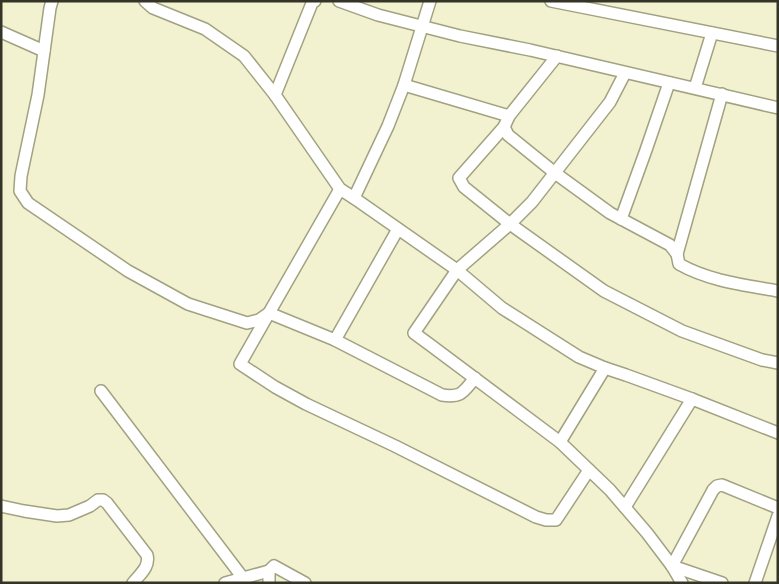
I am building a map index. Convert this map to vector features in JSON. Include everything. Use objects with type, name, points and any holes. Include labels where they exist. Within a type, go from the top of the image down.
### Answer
[{"type":"street","points":[[52,1],[38,95],[21,176],[20,191],[28,202],[128,271],[188,304],[247,323],[259,320],[269,313]]},
{"type":"street","points":[[145,1],[153,8],[205,30],[244,56],[275,95],[340,189],[457,270],[502,308],[579,357],[778,433]]},
{"type":"street","points":[[275,95],[312,3],[315,1]]},
{"type":"street","points":[[338,1],[378,15],[460,36],[557,56],[778,108]]},
{"type":"street","points":[[354,198],[388,126],[404,85],[430,1]]},
{"type":"street","points":[[551,1],[778,46]]},
{"type":"street","points":[[1,32],[44,51]]},
{"type":"street","points":[[695,88],[712,33]]},
{"type":"street","points":[[557,56],[509,116],[504,127],[459,178],[464,187],[510,224],[604,290],[682,331],[762,360],[778,363]]},
{"type":"street","points":[[625,73],[610,102],[532,202],[510,224],[457,270],[414,333],[560,442],[610,490],[672,566],[682,583]]},
{"type":"street","points":[[621,219],[669,82]]},
{"type":"street","points":[[404,85],[509,116]]},
{"type":"street","points":[[677,254],[722,94]]},
{"type":"street","points":[[504,127],[508,135],[555,173],[610,213],[670,245],[677,254],[679,264],[710,278],[778,291]]},
{"type":"street","points":[[340,189],[240,364],[275,387],[306,404],[536,517],[556,520],[589,470]]},
{"type":"street","points":[[335,340],[398,229]]},
{"type":"street","points":[[269,313],[335,340],[442,395],[454,397],[461,395],[476,378]]},
{"type":"street","points":[[560,442],[605,368]]},
{"type":"street","points":[[101,391],[242,578]]},
{"type":"street","points":[[624,508],[692,399]]},
{"type":"street","points":[[672,566],[718,486],[722,485],[778,508]]},
{"type":"street","points":[[1,506],[56,516],[69,515],[90,506],[98,500],[103,500],[148,555],[149,561],[133,583]]},
{"type":"street","points":[[755,583],[778,516]]},
{"type":"street","points":[[225,583],[269,571],[274,566],[305,583]]},
{"type":"street","points":[[672,566],[722,583]]},
{"type":"street","points":[[269,571],[269,583]]}]
